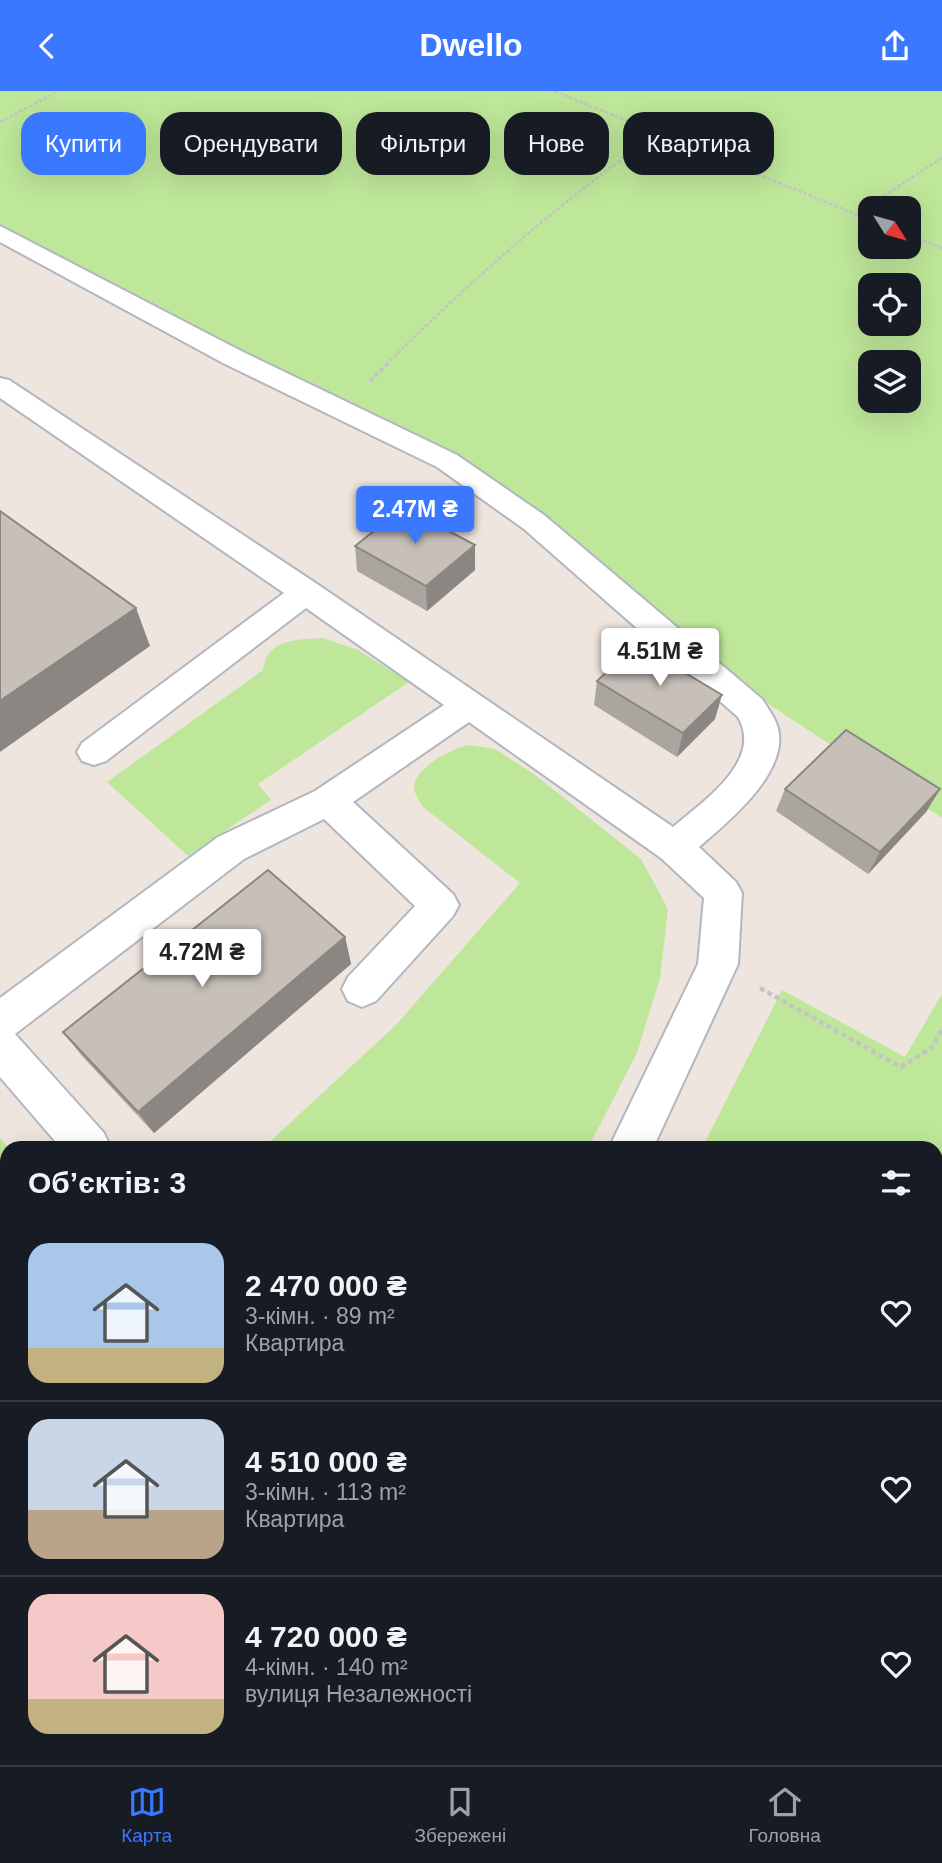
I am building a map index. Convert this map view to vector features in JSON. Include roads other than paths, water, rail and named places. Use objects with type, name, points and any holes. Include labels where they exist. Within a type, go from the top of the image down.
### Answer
[{"type":"street","points":[[0,233],[232,357],[447,461],[534,521],[750,708],[763,734],[758,763],[733,795],[674,847]]},
{"type":"street","points":[[0,386],[306,592],[674,847],[723,893],[718,964],[634,1141]]},
{"type":"street","points":[[94,752],[306,592]]},
{"type":"street","points":[[0,1021],[231,848],[328,801],[469,705]]},
{"type":"street","points":[[328,801],[440,905],[362,989]]},
{"type":"street","points":[[0,1047],[83,1141]]}]
